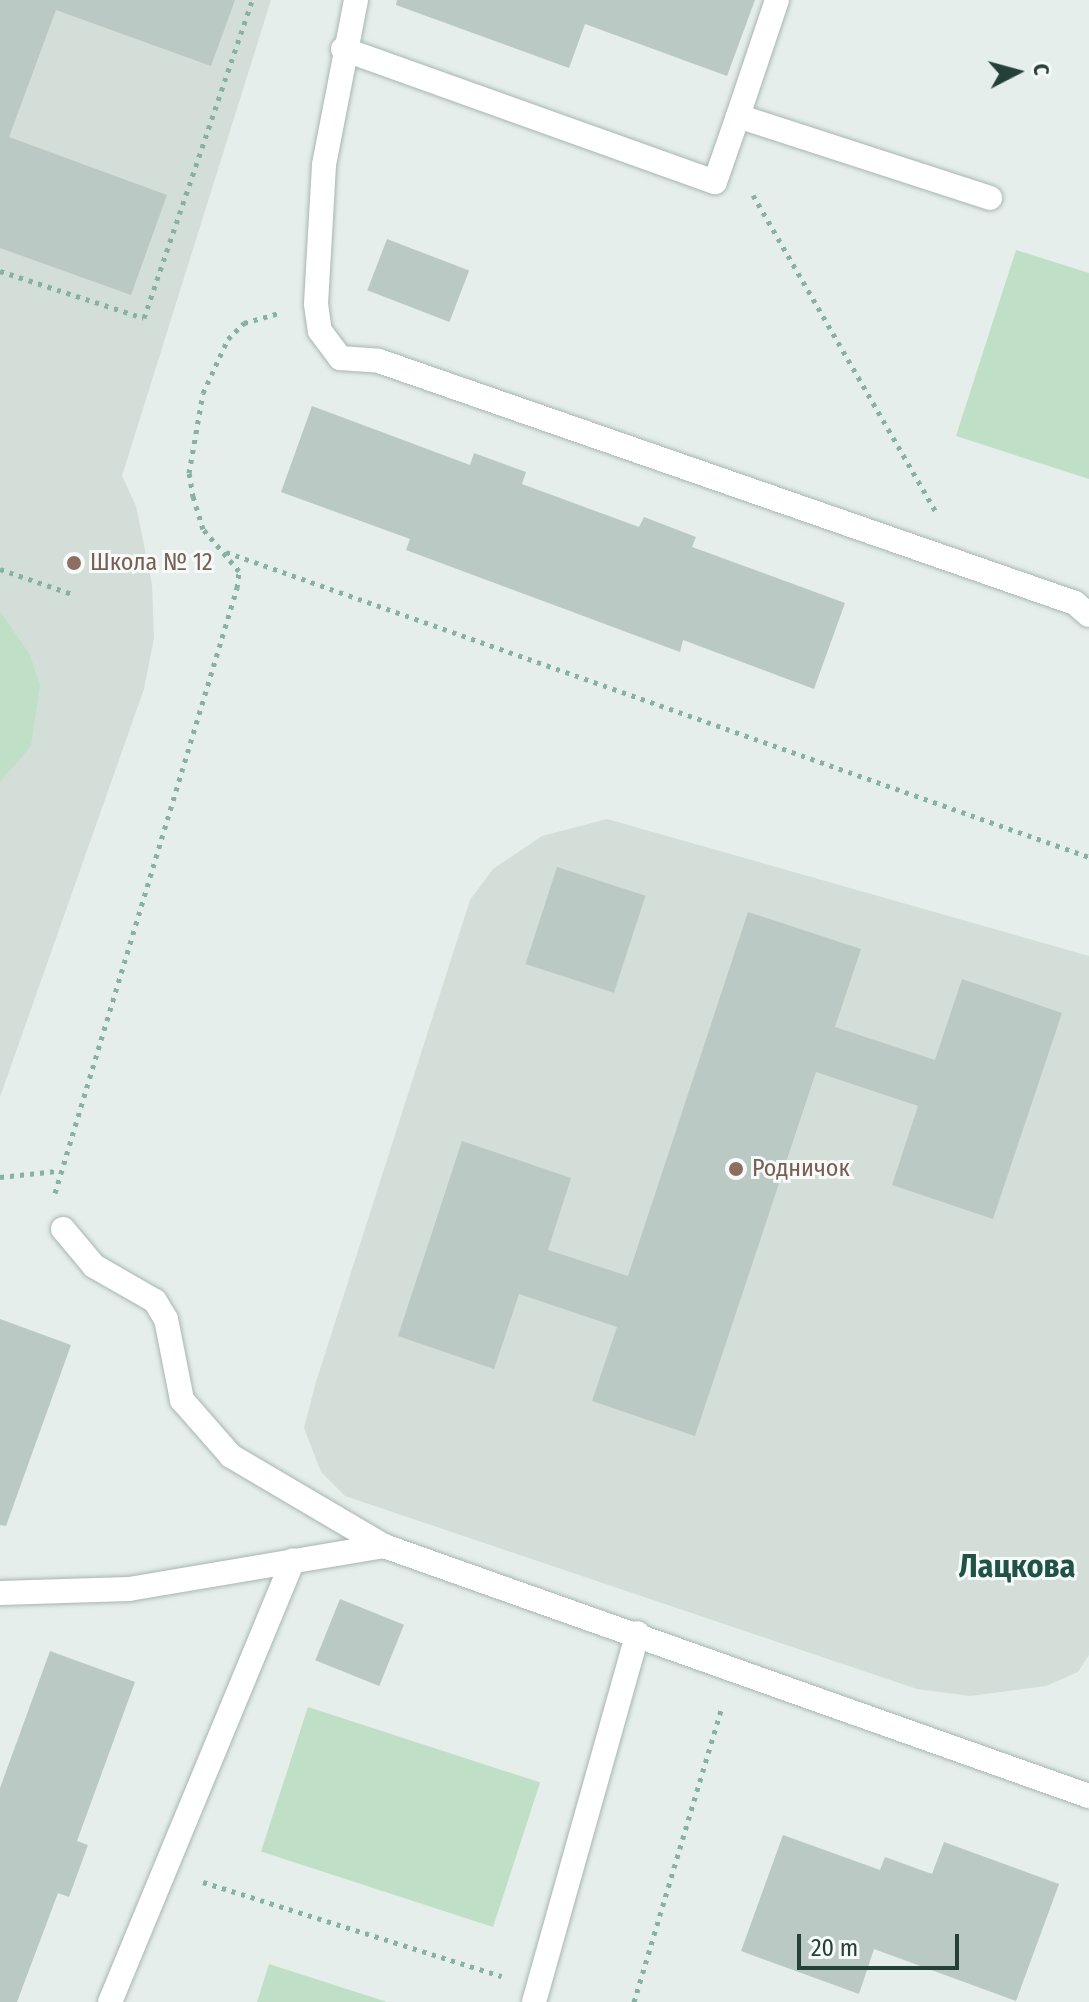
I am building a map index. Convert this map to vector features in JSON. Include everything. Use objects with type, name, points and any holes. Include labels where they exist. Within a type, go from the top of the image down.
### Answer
[{"type":"lane","points":[[356,0],[343,49],[324,165],[319,276],[320,331],[340,358],[379,361],[1075,603],[1089,615]]},
{"type":"lane","points":[[343,49],[715,182],[777,0]]},
{"type":"lane","points":[[738,116],[990,198]]},
{"type":"lane","points":[[63,1229],[94,1266],[155,1301],[166,1319],[182,1400],[231,1456],[384,1546],[454,1575],[638,1633],[732,1670],[1089,1796]]},
{"type":"lane","points":[[0,1593],[25,1589],[129,1589],[384,1546]]},
{"type":"lane","points":[[110,2002],[293,1560]]},
{"type":"lane","points":[[0,1580],[25,1589]]},
{"type":"lane","points":[[536,1995],[638,1633]]},
{"type":"path","points":[[0,271],[144,318],[252,0]]},
{"type":"path","points":[[715,182],[753,195],[966,565]]},
{"type":"path","points":[[63,1229],[56,1208],[57,1171],[237,588],[239,571],[203,529],[189,473],[203,393],[228,339],[244,323],[284,313],[319,276]]},
{"type":"path","points":[[221,551],[1089,857]]},
{"type":"path","points":[[0,569],[72,594]]},
{"type":"path","points":[[0,1177],[57,1171]]},
{"type":"path","points":[[634,2002],[732,1670]]},
{"type":"path","points":[[164,1870],[536,1995]]},
{"type":"shaded area","name":"Школа № 12","points":[[0,0],[271,0],[122,476],[136,506],[152,584],[154,638],[144,689],[0,1097]]},
{"type":"shaded area","name":"Родничок","points":[[607,819],[1089,956],[1089,1655],[1078,1672],[1046,1686],[970,1696],[917,1689],[345,1496],[321,1472],[304,1428],[470,900],[493,869],[542,836]]},
{"type":"green space","points":[[1016,250],[1089,273],[1089,479],[956,436]]},
{"type":"green space","points":[[0,611],[30,655],[40,685],[31,746],[0,782]]},
{"type":"green space","points":[[308,1707],[540,1782],[493,1927],[261,1852]]},
{"type":"green space","points":[[269,1964],[387,2002],[257,2002]]},
{"type":"building","points":[[0,0],[235,0],[211,66],[56,10],[9,137],[167,195],[131,295],[0,248]]},
{"type":"building","points":[[397,0],[755,0],[727,76],[585,24],[569,68],[396,5]]},
{"type":"building","points":[[387,239],[469,271],[449,322],[367,290]]},
{"type":"building","points":[[312,406],[470,465],[474,453],[526,472],[522,484],[639,527],[644,517],[696,537],[692,547],[845,603],[814,689],[683,640],[680,652],[406,550],[410,539],[281,492]]},
{"type":"building","points":[[557,867],[645,896],[614,993],[525,964]]},
{"type":"building","points":[[748,912],[861,949],[835,1027],[935,1060],[962,979],[1062,1013],[993,1219],[892,1185],[918,1106],[816,1072],[695,1436],[592,1401],[617,1327],[519,1294],[494,1369],[398,1336],[462,1141],[571,1178],[548,1250],[628,1276]]},
{"type":"building","points":[[0,1319],[71,1345],[6,1526],[0,1525]]},
{"type":"building","points":[[340,1599],[404,1625],[379,1686],[315,1660]]},
{"type":"building","points":[[50,1651],[135,1682],[77,1841],[88,1845],[69,1897],[58,1893],[17,2002],[0,2002],[0,1788]]},
{"type":"building","points":[[783,1835],[880,1870],[885,1857],[932,1874],[944,1842],[1059,1884],[1016,2001],[874,1949],[859,1994],[741,1951]]},
{"type":"place","name":"Школа № 12","points":[[74,563]]},
{"type":"place","name":"Родничок","points":[[736,1169]]},
{"type":"district","name":"Лацкова","points":[[1017,1566]]}]
